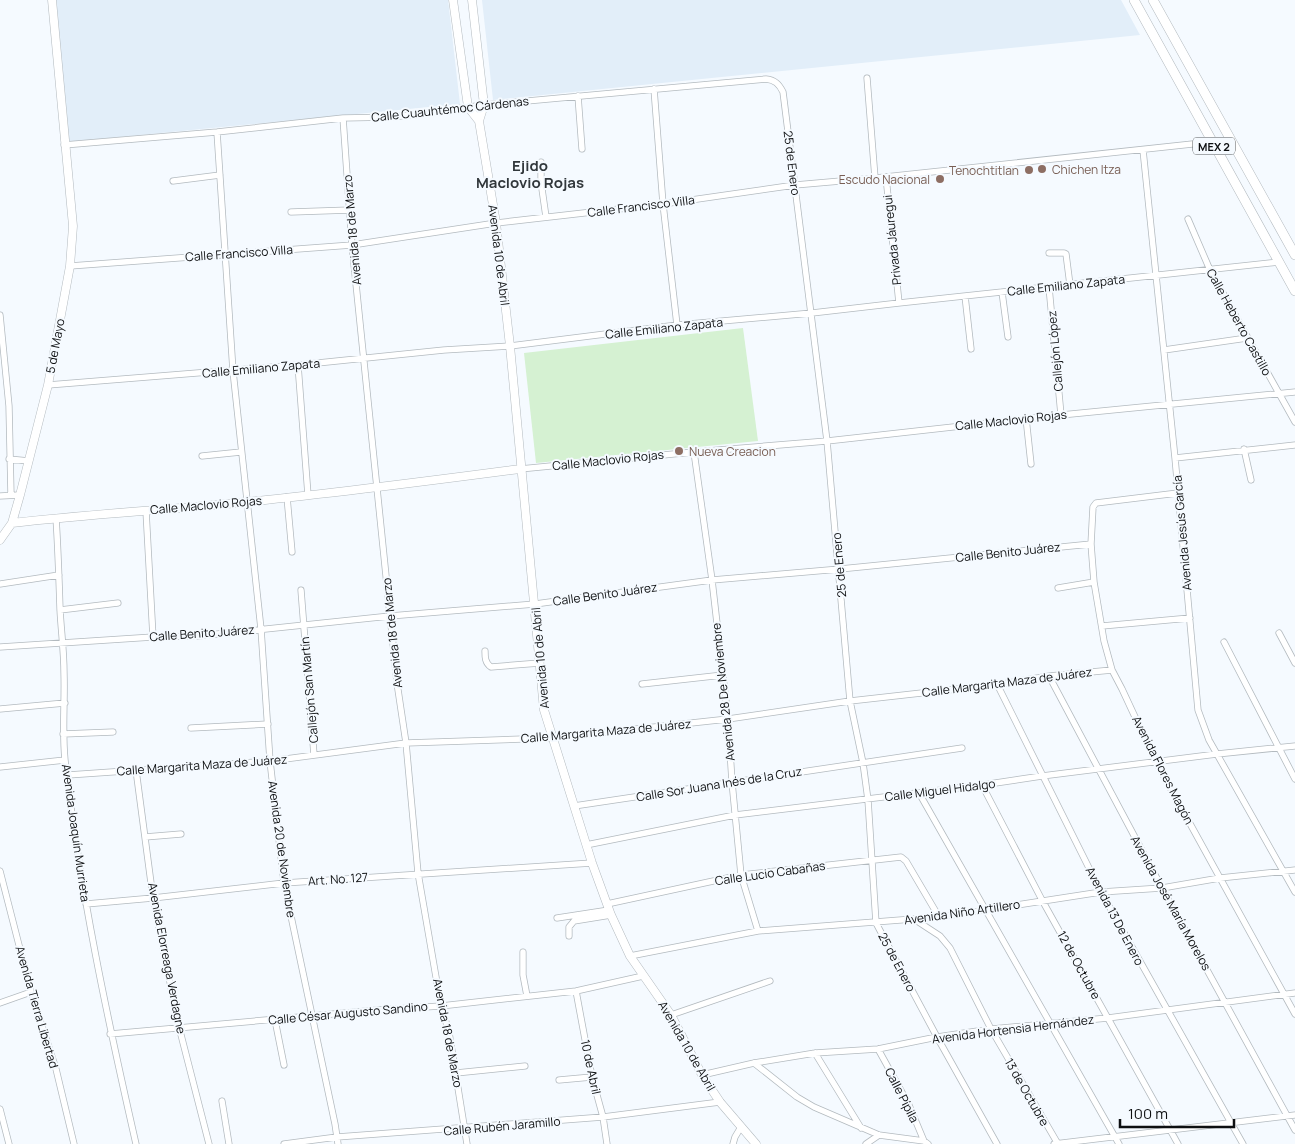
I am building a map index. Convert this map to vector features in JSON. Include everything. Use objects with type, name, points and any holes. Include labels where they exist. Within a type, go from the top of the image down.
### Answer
[{"type":"main road","name":"MEX 2","points":[[1134,0],[1295,291]]},
{"type":"main road","name":"MEX 2","points":[[1153,0],[1295,256]]},
{"type":"street","name":"5 de Mayo","points":[[0,540],[12,523],[29,461],[48,385],[70,266],[73,226],[52,0]]},
{"type":"street","points":[[453,0],[468,107],[479,121]]},
{"type":"street","points":[[472,0],[484,105],[479,121]]},
{"type":"street","points":[[867,78],[875,178]]},
{"type":"street","name":"Calle Cuauhtémoc Cárdenas","points":[[64,145],[217,132],[343,118],[393,117],[484,105],[654,88],[766,79],[776,82]]},
{"type":"street","name":"25 de Enero","points":[[776,82],[783,92],[812,314],[840,569],[850,701],[863,763],[868,800],[876,923],[936,1037],[997,1144]]},
{"type":"street","points":[[654,88],[663,204],[677,325]]},
{"type":"street","points":[[578,96],[582,149]]},
{"type":"street","name":"Avenida 18 de Marzo","points":[[343,118],[352,245],[397,683],[406,744],[418,873],[441,1006],[449,1032],[467,1144]]},
{"type":"street","name":"Avenida 10 de Abril","points":[[479,121],[496,223],[510,346],[544,710],[592,863],[609,910],[630,956],[671,1015],[702,1076],[720,1102],[756,1144]]},
{"type":"street","name":"Avenida 20 de Noviembre","points":[[217,132],[233,371],[261,629],[270,761],[284,882],[337,1141]]},
{"type":"street","name":"Calle Francisco Villa","points":[[70,266],[352,245],[496,223],[663,204],[795,185],[1211,142]]},
{"type":"street","name":"Avenida Jesús García","points":[[1143,150],[1176,458],[1198,710],[1209,740],[1295,892]]},
{"type":"street","points":[[541,162],[546,217]]},
{"type":"street","points":[[173,181],[220,175]]},
{"type":"street","name":"Privada Jáuregui","points":[[886,177],[898,302]]},
{"type":"street","points":[[290,212],[350,210]]},
{"type":"street","name":"Calle Heberto Castillo","points":[[1188,219],[1210,270],[1295,422]]},
{"type":"street","points":[[1049,253],[1066,254],[1070,285]]},
{"type":"street","name":"Calle Emiliano Zapata","points":[[48,385],[233,371],[444,350],[510,346],[677,325],[812,314],[898,302],[1049,288],[1279,262]]},
{"type":"street","name":"Callejón López","points":[[1049,288],[1061,414]]},
{"type":"street","points":[[1002,292],[1008,337]]},
{"type":"street","points":[[965,296],[971,349]]},
{"type":"street","points":[[0,315],[9,406],[11,495]]},
{"type":"street","points":[[1164,350],[1247,338]]},
{"type":"street","points":[[298,365],[308,495]]},
{"type":"street","name":"Calle Maclovio Rojas","points":[[12,523],[287,498],[520,469],[827,441],[1061,414],[1295,392]]},
{"type":"street","points":[[1026,418],[1031,464]]},
{"type":"street","points":[[1176,458],[1244,449],[1295,445]]},
{"type":"street","points":[[1244,449],[1251,480]]},
{"type":"street","points":[[202,456],[241,452]]},
{"type":"street","name":"Avenida 28 De Noviembre","points":[[694,452],[712,580],[728,719],[741,875],[758,931]]},
{"type":"street","points":[[9,460],[29,461]]},
{"type":"street","name":"Avenida Flores Magón","points":[[1178,493],[1096,503],[1093,507],[1091,544],[1094,582],[1104,641],[1112,670],[1156,762],[1295,1014]]},
{"type":"street","points":[[0,496],[20,495]]},
{"type":"street","points":[[287,498],[292,552]]},
{"type":"street","points":[[146,510],[153,637]]},
{"type":"street","name":"Avenida Joaquín Murrieta","points":[[56,518],[60,610],[64,644],[65,703],[63,734],[65,760],[86,904],[110,1034],[136,1144]]},
{"type":"street","name":"Calle Benito Juárez","points":[[0,647],[198,636],[390,616],[535,604],[712,580],[1091,544]]},
{"type":"street","points":[[0,584],[59,575]]},
{"type":"street","points":[[1058,588],[1094,582]]},
{"type":"street","name":"Callejón San Martín","points":[[301,590],[314,754]]},
{"type":"street","points":[[60,610],[118,603]]},
{"type":"street","points":[[1102,626],[1190,618]]},
{"type":"street","points":[[1279,633],[1295,663]]},
{"type":"street","points":[[1224,642],[1295,780]]},
{"type":"street","points":[[485,651],[486,661],[491,667],[540,663]]},
{"type":"street","name":"Calle Margarita Maza de Juárez","points":[[68,775],[270,761],[406,744],[553,738],[728,719],[850,701],[1112,670]]},
{"type":"street","points":[[642,684],[723,675]]},
{"type":"street","name":"Avenida José María Morelos","points":[[1049,676],[1162,888],[1295,1130]]},
{"type":"street","name":"Avenida 13 De Enero","points":[[996,684],[1101,892],[1244,1144]]},
{"type":"street","points":[[0,709],[65,703]]},
{"type":"street","points":[[191,728],[268,724]]},
{"type":"street","points":[[63,734],[113,732]]},
{"type":"street","name":"Calle Miguel Hidalgo","points":[[586,845],[735,815],[868,800],[1217,754],[1295,746]]},
{"type":"street","name":"Calle Sor Juana Inés de la Cruz","points":[[574,806],[962,748]]},
{"type":"street","points":[[0,767],[65,760]]},
{"type":"street","name":"Avenida Elorreaga Verdagne","points":[[136,770],[153,898],[179,1027],[209,1144]]},
{"type":"street","name":"12 de Octubre","points":[[982,785],[1042,900],[1178,1144]]},
{"type":"street","points":[[919,793],[1119,1144]]},
{"type":"street","points":[[145,837],[181,834]]},
{"type":"street","name":"Calle Lucio Cabañas","points":[[609,910],[741,875],[904,858],[938,917]]},
{"type":"street","name":"Art. No. 127","points":[[86,904],[284,882],[592,863]]},
{"type":"street","name":"Avenida Tierra Libertad","points":[[0,870],[31,992],[56,1069],[74,1144]]},
{"type":"street","name":"Avenida Niño Artillero","points":[[630,956],[758,931],[938,917],[1101,892],[1162,888],[1220,878],[1295,870]]},
{"type":"street","points":[[557,918],[609,910]]},
{"type":"street","points":[[569,936],[569,927],[574,921],[609,910]]},
{"type":"street","name":"13 de Octubre","points":[[913,919],[940,936],[950,948],[991,1029],[1056,1144]]},
{"type":"street","points":[[523,952],[523,975],[526,996]]},
{"type":"street","name":"Calle César Augusto Sandino","points":[[110,1034],[441,1006],[576,990],[643,976]]},
{"type":"street","points":[[671,1015],[770,981]]},
{"type":"street","name":"10 de Abril","points":[[576,990],[592,1077],[608,1144]]},
{"type":"street","points":[[0,1004],[31,992]]},
{"type":"street","name":"Avenida Hortensia Hernández","points":[[702,1076],[754,1063],[815,1054],[878,1049],[936,1037],[991,1029],[1108,1018],[1295,993]]},
{"type":"street","points":[[275,1020],[284,1065]]},
{"type":"street","name":"Calle Pípila","points":[[878,1049],[910,1105],[926,1142]]},
{"type":"street","points":[[815,1054],[861,1128]]},
{"type":"street","points":[[754,1063],[814,1108],[880,1136],[926,1142]]},
{"type":"street","points":[[456,1073],[524,1066]]},
{"type":"street","points":[[559,1080],[592,1077]]},
{"type":"street","points":[[222,1101],[229,1144]]},
{"type":"street","name":"Calle Rubén Jaramillo","points":[[284,1144],[603,1117],[720,1102]]},
{"type":"street","points":[[0,1109],[9,1144]]},
{"type":"street","points":[[1056,1144],[1295,1115]]},
{"type":"street","points":[[733,1144],[735,1136],[741,1127]]},
{"type":"street","points":[[866,1144],[880,1136]]},
{"type":"shaded area","points":[[56,0],[448,0],[460,104],[68,142]]},
{"type":"shaded area","points":[[482,0],[1121,0],[1140,35],[493,100]]},
{"type":"green space","points":[[743,328],[758,441],[536,463],[524,353]]},
{"type":"place","name":"Chichen Itza","points":[[1042,169]]},
{"type":"place","name":"Tenochtitlan","points":[[1029,170]]},
{"type":"place","name":"Escudo Nacional","points":[[940,179]]},
{"type":"place","name":"Nueva Creacion","points":[[679,451]]},
{"type":"district","name":"Ejido Maclovio Rojas","points":[[530,174]]}]
